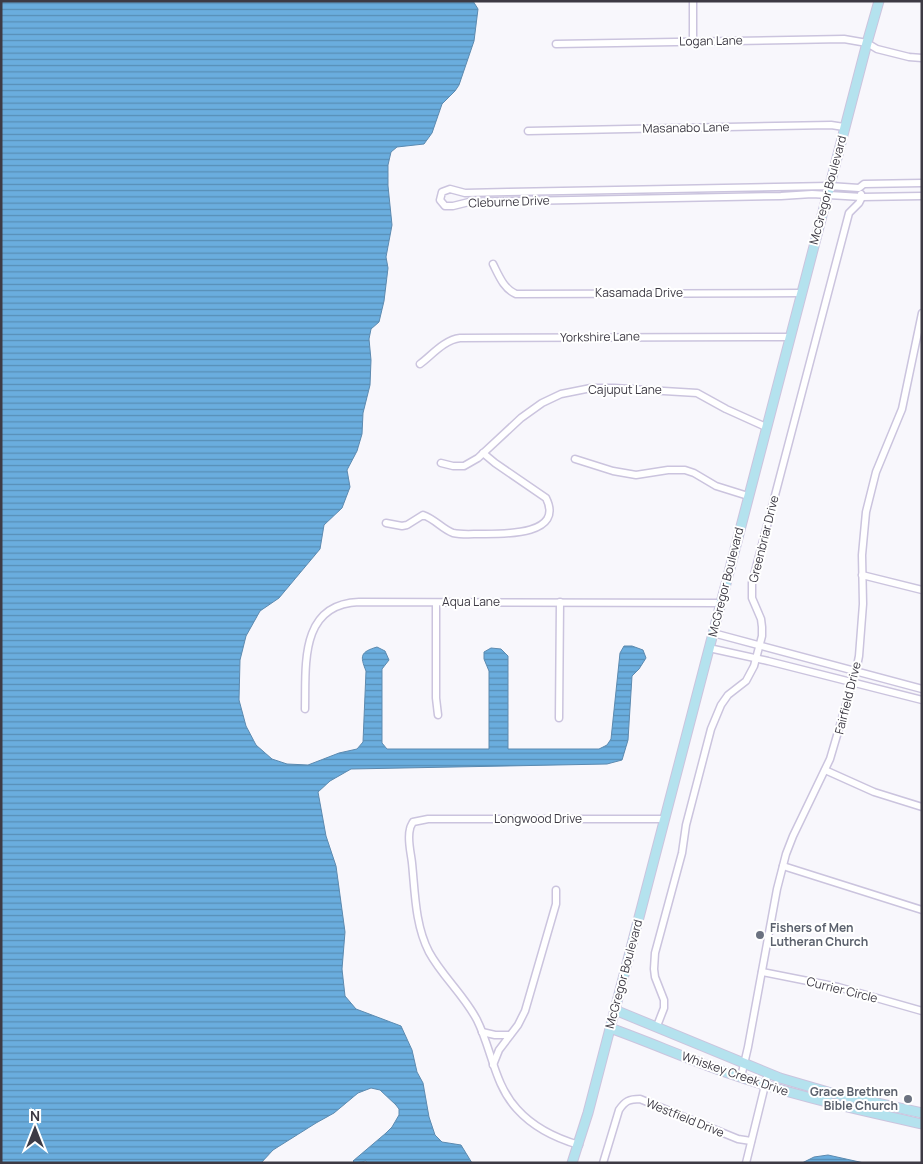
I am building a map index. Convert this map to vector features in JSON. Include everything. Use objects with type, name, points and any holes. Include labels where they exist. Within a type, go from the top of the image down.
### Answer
[{"type":"main road","name":"McGregor Boulevard","points":[[572,1163],[615,1010],[800,293],[866,43],[879,1]]},
{"type":"main road","name":"Whiskey Creek Drive","points":[[615,1010],[804,1086],[922,1113]]},
{"type":"main road","name":"Whiskey Creek Drive","points":[[610,1028],[741,1078],[852,1108],[922,1124]]},
{"type":"street","points":[[693,1],[693,41]]},
{"type":"street","name":"Logan Lane","points":[[556,44],[844,39],[866,43],[878,50],[922,58]]},
{"type":"street","name":"Masanabo Lane","points":[[528,131],[831,125],[844,127]]},
{"type":"street","points":[[828,190],[859,188],[864,184],[922,183]]},
{"type":"street","points":[[859,188],[862,197]]},
{"type":"street","name":"Cleburne Drive","points":[[450,189],[465,193],[628,190],[828,190],[628,199],[469,202],[453,206],[445,206],[440,200],[442,192],[450,189]]},
{"type":"street","points":[[628,190],[628,199]]},
{"type":"street","points":[[828,190],[862,197],[922,196]]},
{"type":"street","name":"Greenbriar Drive","points":[[657,1026],[664,1008],[664,1000],[655,977],[655,954],[682,853],[692,796],[711,729],[721,705],[728,695],[746,681],[754,666],[762,636],[762,627],[761,619],[752,598],[752,582],[849,213],[862,197]]},
{"type":"street","name":"Kasamada Drive","points":[[493,264],[504,285],[509,291],[516,294],[800,293]]},
{"type":"street","name":"Fairfield Drive","points":[[741,1078],[783,866],[793,836],[836,744],[856,671],[860,636],[862,555],[866,512],[876,472],[902,409],[922,313]]},
{"type":"street","name":"Yorkshire Lane","points":[[420,364],[445,343],[452,339],[460,338],[789,337]]},
{"type":"street","name":"Cajuput Lane","points":[[441,463],[464,466],[478,458],[521,418],[542,403],[561,394],[591,388],[697,393],[726,409],[766,427]]},
{"type":"street","points":[[386,523],[407,525],[423,515],[454,533],[508,534],[541,525],[546,521],[550,514],[546,498],[483,453]]},
{"type":"street","points":[[575,459],[613,471],[636,475],[668,470],[685,470],[694,472],[716,486],[748,496]]},
{"type":"street","points":[[862,575],[922,590]]},
{"type":"street","name":"Aqua Lane","points":[[306,708],[307,647],[312,631],[327,612],[341,604],[350,602],[721,602]]},
{"type":"street","points":[[436,602],[436,698],[438,715]]},
{"type":"street","points":[[559,718],[560,602]]},
{"type":"street","points":[[713,633],[922,689]]},
{"type":"street","points":[[709,648],[922,700]]},
{"type":"street","points":[[825,770],[874,792],[922,807]]},
{"type":"street","name":"Longwood Drive","points":[[482,1032],[468,1005],[434,959],[423,936],[417,909],[410,845],[410,829],[413,822],[428,819],[664,819]]},
{"type":"street","points":[[783,866],[922,910]]},
{"type":"street","points":[[493,1065],[499,1050],[518,1025],[525,1011],[556,904],[556,890]]},
{"type":"street","name":"Currier Circle","points":[[762,972],[838,987],[922,1011]]},
{"type":"street","points":[[482,1032],[494,1035],[510,1035]]},
{"type":"street","points":[[482,1032],[502,1088],[508,1098],[524,1116],[547,1133],[578,1145]]},
{"type":"street","points":[[746,1163],[768,1073]]},
{"type":"street","name":"Westfield Drive","points":[[603,1163],[619,1110],[624,1103],[631,1099],[640,1099],[738,1139],[751,1141]]},
{"type":"water","points":[[1,1],[473,1],[478,9],[474,41],[459,85],[442,104],[432,133],[424,144],[397,147],[391,152],[388,165],[388,186],[392,225],[386,257],[388,268],[384,301],[379,322],[371,329],[369,339],[371,360],[370,385],[363,413],[362,434],[357,451],[347,470],[350,487],[342,508],[324,525],[320,549],[279,598],[260,611],[246,636],[240,660],[239,700],[246,726],[256,745],[272,759],[287,764],[308,765],[339,753],[357,749],[363,742],[366,671],[362,658],[364,653],[377,647],[385,651],[389,660],[382,669],[382,743],[387,749],[489,749],[489,671],[484,659],[484,652],[491,648],[501,649],[508,656],[508,749],[599,749],[607,745],[611,739],[620,653],[624,646],[632,646],[643,650],[646,658],[632,676],[628,740],[622,760],[607,764],[351,769],[330,781],[318,792],[326,836],[336,866],[345,932],[342,969],[345,996],[356,1009],[401,1026],[412,1050],[417,1072],[423,1083],[429,1117],[435,1135],[442,1142],[461,1145],[472,1163],[367,1163],[366,1161],[355,1163],[353,1161],[392,1127],[399,1115],[399,1109],[396,1105],[380,1090],[371,1088],[358,1093],[334,1113],[273,1150],[261,1163],[1,1163]]},
{"type":"water","points":[[828,1155],[864,1163],[802,1163],[814,1157]]},
{"type":"place","name":"Fishers of Men Lutheran Church","points":[[760,935]]},
{"type":"place","name":"Grace Brethren Bible Church","points":[[908,1099]]}]
